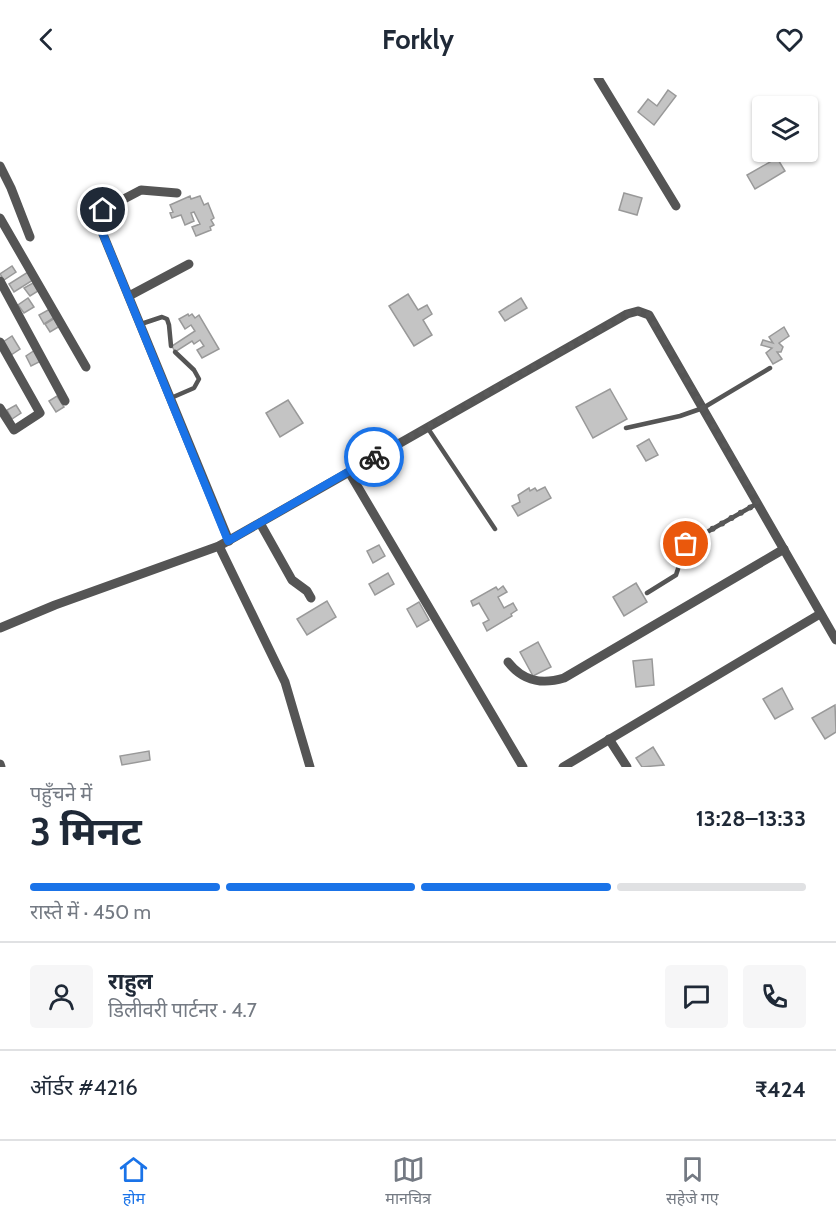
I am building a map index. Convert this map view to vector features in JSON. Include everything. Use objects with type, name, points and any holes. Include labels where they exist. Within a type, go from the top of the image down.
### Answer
[{"type":"street","points":[[598,78],[676,206]]},
{"type":"street","points":[[0,166],[30,237]]},
{"type":"street","points":[[177,193],[141,190],[100,214],[98,222],[228,541]]},
{"type":"street","points":[[0,218],[86,367]]},
{"type":"street","points":[[129,296],[189,264]]},
{"type":"street","points":[[0,280],[66,401]]},
{"type":"street","points":[[0,628],[55,605],[219,546],[627,314],[638,311],[649,315],[836,640]]},
{"type":"street","points":[[0,342],[40,413],[14,430],[0,408]]},
{"type":"street","points":[[349,472],[523,767]]},
{"type":"street","points":[[260,523],[292,580],[307,591],[311,598]]},
{"type":"street","points":[[219,546],[285,682],[310,767]]},
{"type":"street","points":[[508,662],[517,673],[526,678],[550,681],[564,678],[784,549]]},
{"type":"street","points":[[563,767],[820,614]]},
{"type":"street","points":[[609,739],[627,767]]},
{"type":"lane","points":[[141,324],[162,317],[167,319],[171,346]]},
{"type":"lane","points":[[171,398],[194,388],[199,379],[194,370],[175,352]]},
{"type":"lane","points":[[626,428],[703,408],[770,368]]},
{"type":"lane","points":[[427,427],[495,529]]},
{"type":"lane","points":[[647,593],[676,575],[686,544],[758,503]]},
{"type":"building","points":[[668,90],[676,96],[654,125],[638,112],[648,99],[657,106]]},
{"type":"building","points":[[770,162],[779,162],[785,171],[755,189],[747,175]]},
{"type":"building","points":[[624,193],[642,198],[637,215],[619,210]]},
{"type":"building","points":[[190,196],[191,199],[200,196],[204,205],[208,203],[214,218],[211,220],[214,225],[210,227],[211,230],[196,236],[192,227],[200,224],[194,212],[191,213],[194,221],[185,225],[181,215],[172,218],[170,213],[173,212],[170,205]]},
{"type":"building","points":[[12,266],[16,272],[4,280],[0,274]]},
{"type":"building","points":[[28,272],[33,280],[14,292],[9,284]]},
{"type":"building","points":[[33,283],[38,291],[30,296],[24,288]]},
{"type":"building","points":[[408,294],[418,310],[427,305],[432,314],[423,320],[432,335],[414,346],[389,306]]},
{"type":"building","points":[[28,298],[34,307],[24,313],[18,305]]},
{"type":"building","points":[[521,298],[527,308],[505,321],[499,312]]},
{"type":"building","points":[[50,309],[55,317],[44,324],[39,315]]},
{"type":"building","points":[[188,314],[189,316],[192,314],[195,318],[199,315],[219,349],[202,358],[197,350],[204,346],[200,340],[194,344],[192,341],[175,352],[172,346],[195,331],[191,325],[185,329],[179,319]]},
{"type":"building","points":[[55,318],[60,326],[50,332],[45,324]]},
{"type":"building","points":[[784,327],[789,336],[779,343],[783,347],[781,352],[777,352],[782,359],[773,364],[766,353],[772,348],[761,345],[763,340],[773,343],[769,337]]},
{"type":"building","points":[[12,336],[20,349],[11,355],[3,342]]},
{"type":"building","points":[[35,350],[41,361],[31,366],[26,356]]},
{"type":"building","points":[[610,389],[627,419],[593,438],[576,407]]},
{"type":"building","points":[[57,396],[64,407],[56,412],[49,401]]},
{"type":"building","points":[[288,400],[303,423],[280,437],[266,413]]},
{"type":"building","points":[[16,405],[21,413],[12,419],[7,410]]},
{"type":"building","points":[[649,439],[658,455],[646,461],[637,446]]},
{"type":"building","points":[[545,487],[551,498],[518,516],[512,506],[520,502],[518,495],[529,488],[530,491],[535,488],[537,491]]},
{"type":"building","points":[[379,545],[385,556],[373,563],[367,551]]},
{"type":"building","points":[[388,573],[394,584],[375,595],[369,584]]},
{"type":"building","points":[[636,583],[647,602],[624,616],[613,597]]},
{"type":"building","points":[[503,586],[507,592],[498,597],[504,608],[513,603],[517,610],[511,614],[512,616],[487,631],[483,623],[489,620],[479,603],[473,606],[471,601],[496,587],[498,590]]},
{"type":"building","points":[[327,601],[336,617],[307,635],[297,619]]},
{"type":"building","points":[[419,602],[429,620],[417,627],[407,609]]},
{"type":"building","points":[[538,642],[551,667],[533,676],[520,652]]},
{"type":"building","points":[[652,659],[654,685],[636,687],[633,661]]},
{"type":"building","points":[[782,688],[793,709],[775,719],[763,699]]},
{"type":"building","points":[[835,705],[836,732],[825,739],[812,718]]},
{"type":"building","points":[[653,747],[664,765],[642,767],[636,758]]},
{"type":"building","points":[[149,751],[150,760],[122,765],[120,756]]},
{"type":"way so far","points":[[374,457],[627,314],[643,312],[649,315],[758,503],[686,544]]},
{"type":"route","points":[[103,210],[98,222],[228,541],[374,457]]}]
